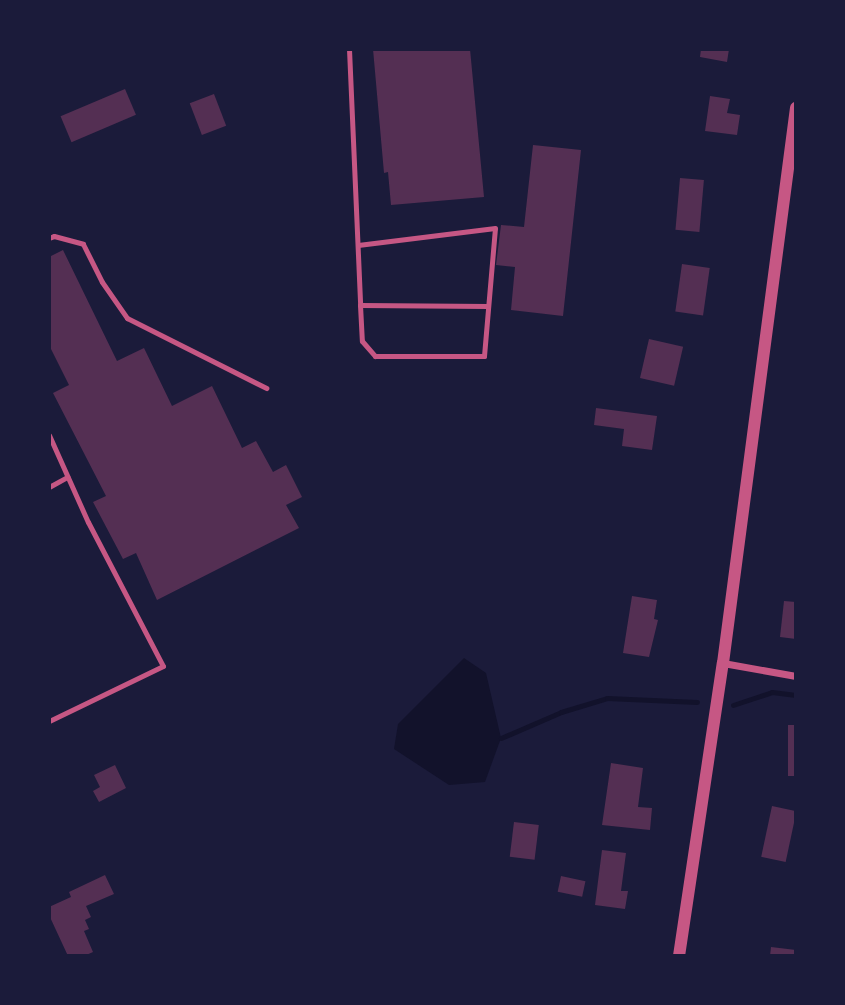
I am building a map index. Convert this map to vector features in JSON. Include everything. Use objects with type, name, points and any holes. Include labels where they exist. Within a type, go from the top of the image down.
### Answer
[{"type":"street","points":[[679,956],[723,663],[796,108]]},
{"type":"street","points":[[723,663],[796,676]]},
{"type":"lane","points":[[349,49],[362,341],[375,356],[484,356],[495,228],[358,244]]},
{"type":"lane","points":[[49,238],[54,236],[83,244],[102,282],[127,318],[266,388]]},
{"type":"lane","points":[[360,305],[488,306]]},
{"type":"lane","points":[[49,435],[67,478],[163,666],[49,722]]},
{"type":"lane","points":[[49,487],[67,478]]},
{"type":"shaded area","points":[[464,658],[486,673],[501,738],[485,782],[449,785],[394,749],[398,724]]},
{"type":"building","points":[[373,49],[470,49],[484,197],[391,205],[388,172],[384,173]]},
{"type":"building","points":[[701,49],[729,49],[727,62],[700,57]]},
{"type":"building","points":[[125,89],[136,115],[72,142],[61,116]]},
{"type":"building","points":[[214,94],[226,126],[202,135],[190,103]]},
{"type":"building","points":[[710,96],[730,99],[727,113],[740,115],[737,135],[705,131]]},
{"type":"building","points":[[533,145],[581,150],[563,316],[511,310],[515,267],[496,265],[501,225],[524,227]]},
{"type":"building","points":[[680,178],[704,180],[699,232],[675,230]]},
{"type":"building","points":[[63,250],[117,361],[144,348],[172,406],[212,386],[242,448],[256,441],[273,472],[286,465],[302,497],[286,505],[299,528],[157,600],[136,553],[123,559],[93,502],[106,496],[53,393],[69,385],[49,345],[49,257]]},
{"type":"building","points":[[682,264],[710,268],[703,315],[675,312]]},
{"type":"building","points":[[649,339],[683,347],[674,386],[640,378]]},
{"type":"building","points":[[596,408],[657,416],[652,450],[622,446],[624,429],[594,425]]},
{"type":"building","points":[[632,596],[657,600],[654,619],[658,620],[649,657],[623,653]]},
{"type":"building","points":[[784,601],[796,602],[796,639],[780,637]]},
{"type":"building","points":[[788,725],[796,725],[796,776],[788,776]]},
{"type":"building","points":[[611,763],[643,768],[638,807],[652,808],[650,830],[602,825]]},
{"type":"building","points":[[115,765],[126,788],[99,802],[93,791],[100,787],[94,775]]},
{"type":"building","points":[[772,806],[796,811],[786,862],[761,857]]},
{"type":"building","points":[[514,822],[539,825],[535,860],[510,857]]},
{"type":"building","points":[[602,850],[626,853],[621,891],[628,891],[625,909],[595,905]]},
{"type":"building","points":[[105,875],[114,894],[86,906],[91,917],[85,920],[89,929],[84,931],[93,952],[84,956],[68,956],[49,915],[49,907],[71,897],[69,892]]},
{"type":"building","points":[[561,876],[585,881],[582,897],[558,892]]},
{"type":"building","points":[[771,947],[796,950],[796,956],[770,956]]},
{"type":"waterway","points":[[733,705],[772,692],[796,695]]},
{"type":"waterway","points":[[501,738],[561,712],[607,698],[697,702]]}]
